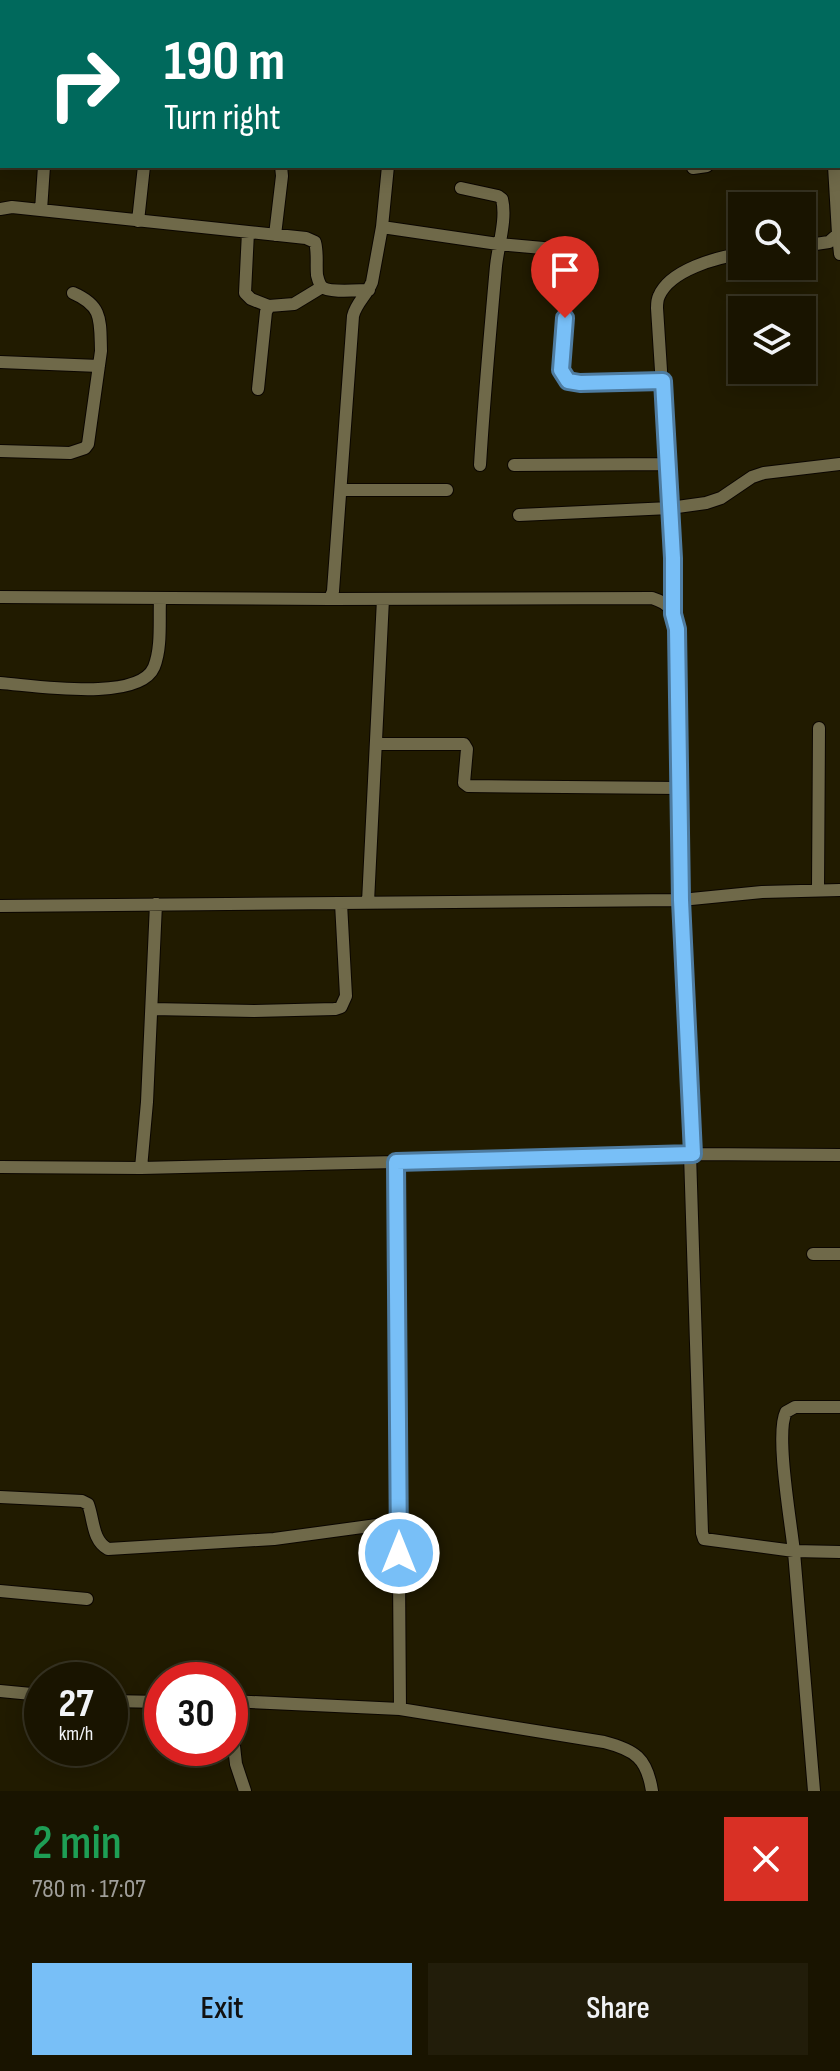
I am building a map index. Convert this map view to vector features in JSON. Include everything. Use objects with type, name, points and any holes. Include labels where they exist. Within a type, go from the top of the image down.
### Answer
[{"type":"street","points":[[41,210],[44,168]]},
{"type":"street","points":[[138,221],[144,168]]},
{"type":"street","points":[[275,235],[281,168]]},
{"type":"street","points":[[330,599],[353,316],[355,307],[372,282],[388,168]]},
{"type":"street","points":[[834,168],[840,251]]},
{"type":"street","points":[[461,188],[498,196],[504,209],[498,244],[480,465]]},
{"type":"street","points":[[0,209],[12,207],[306,238],[315,242],[318,281],[322,287],[330,290],[369,290]]},
{"type":"street","points":[[382,227],[554,249],[566,256],[570,266],[561,364],[563,376],[568,381],[580,383],[663,381]]},
{"type":"street","points":[[248,232],[245,293],[251,299],[269,306],[294,304],[322,287]]},
{"type":"street","points":[[816,244],[829,242],[838,234]]},
{"type":"street","points":[[728,257],[691,269],[669,284],[659,295],[657,308],[673,558],[673,614],[677,629],[681,900],[702,1533],[704,1539],[709,1541],[794,1551],[840,1552]]},
{"type":"street","points":[[0,451],[70,453],[88,444],[101,338],[94,304],[73,293]]},
{"type":"street","points":[[258,389],[269,306]]},
{"type":"street","points":[[0,362],[99,366]]},
{"type":"street","points":[[514,465],[668,464]]},
{"type":"street","points":[[519,515],[670,508],[706,503],[721,498],[764,473],[840,464]]},
{"type":"street","points":[[341,490],[447,490]]},
{"type":"street","points":[[0,597],[652,598],[666,603],[673,614]]},
{"type":"street","points":[[0,683],[106,690],[139,680],[153,669],[158,654],[160,599]]},
{"type":"street","points":[[368,902],[383,599]]},
{"type":"street","points":[[818,890],[819,728]]},
{"type":"street","points":[[377,744],[464,744],[467,749],[464,783],[468,786],[680,788]]},
{"type":"street","points":[[0,906],[681,900],[762,892],[840,890]]},
{"type":"street","points":[[152,1009],[254,1011],[341,1007],[346,996],[341,903]]},
{"type":"street","points":[[141,1168],[156,904]]},
{"type":"street","points":[[0,1167],[141,1168],[691,1154],[840,1155]]},
{"type":"street","points":[[396,1162],[400,1709]]},
{"type":"street","points":[[813,1254],[840,1254]]},
{"type":"street","points":[[814,1791],[783,1456],[783,1416],[795,1407],[840,1407]]},
{"type":"street","points":[[0,1497],[82,1501],[88,1504],[95,1535],[101,1545],[108,1549],[274,1539],[399,1522]]},
{"type":"street","points":[[0,1591],[87,1599]]},
{"type":"street","points":[[0,1691],[24,1693]]},
{"type":"street","points":[[248,1702],[400,1709],[604,1742],[626,1748],[641,1759],[649,1773],[652,1791]]},
{"type":"street","points":[[237,1766],[245,1791]]},
{"type":"route","points":[[399,1553],[396,1162],[693,1154],[681,900],[677,629],[673,614],[673,558],[663,381],[568,381],[561,370],[565,318]]}]
